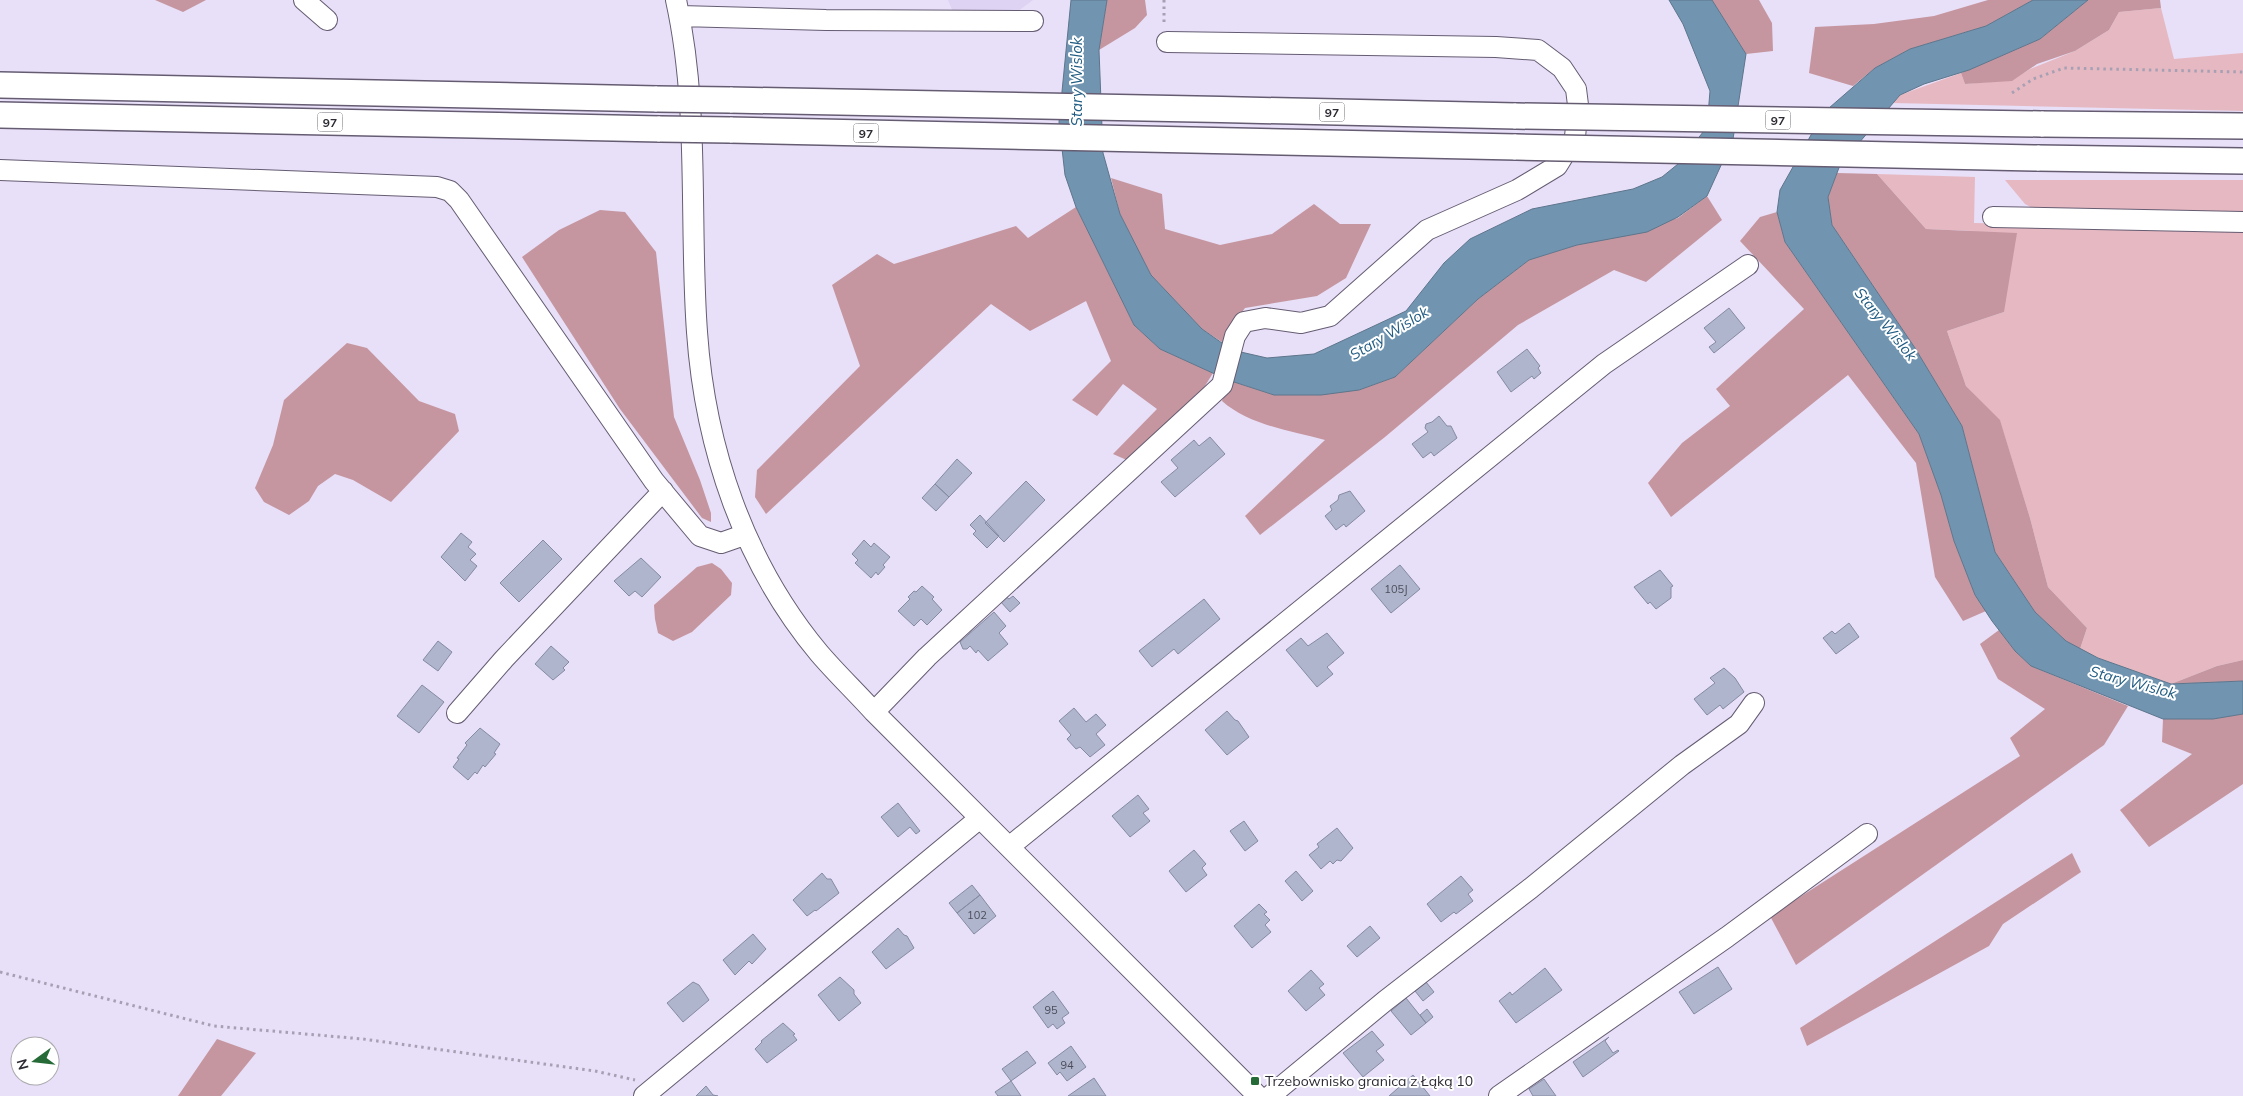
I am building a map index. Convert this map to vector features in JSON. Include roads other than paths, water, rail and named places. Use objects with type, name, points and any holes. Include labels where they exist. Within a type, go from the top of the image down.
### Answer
[{"type":"main road","name":"97","points":[[0,85],[657,99],[1002,103],[1148,109],[1516,116],[2243,126]]},
{"type":"main road","name":"97","points":[[0,115],[2243,161]]},
{"type":"street","points":[[304,0],[327,20]]},
{"type":"street","points":[[1033,21],[826,20],[678,8],[688,67],[693,162],[697,331],[701,372],[711,432],[744,535],[778,597],[818,653],[874,712],[1258,1096]]},
{"type":"street","points":[[874,712],[928,657],[1222,385],[1235,336],[1244,322],[1265,318],[1301,323],[1330,316],[1427,230],[1517,190],[1557,166],[1575,137],[1578,105],[1576,89],[1562,68],[1538,50],[1496,46],[1167,42]]},
{"type":"street","points":[[0,170],[437,187],[450,191],[459,200],[662,492],[700,536],[721,543],[744,535]]},
{"type":"street","points":[[1993,217],[2243,222]]},
{"type":"street","points":[[1009,847],[1604,364],[1748,266]]},
{"type":"street","points":[[457,713],[504,659],[662,492]]},
{"type":"street","points":[[1270,1096],[1385,1001],[1532,888],[1682,765],[1739,724],[1754,703]]},
{"type":"street","points":[[651,1091],[980,818]]},
{"type":"street","points":[[1499,1096],[1727,937],[1866,834]]},
{"type":"water","name":"Stary Wislok","points":[[1071,0],[1107,0],[1099,50],[1103,153],[1120,214],[1151,275],[1202,329],[1232,350],[1267,358],[1314,354],[1406,311],[1444,263],[1470,239],[1532,209],[1633,189],[1662,177],[1678,164],[1707,127],[1710,91],[1683,24],[1669,0],[1712,0],[1746,54],[1733,139],[1707,196],[1678,217],[1647,232],[1577,245],[1529,260],[1478,299],[1395,377],[1359,390],[1321,395],[1274,395],[1228,380],[1160,349],[1134,325],[1076,207],[1065,175],[1059,122]]},
{"type":"water","name":"Stary Wislok","points":[[2033,0],[2088,0],[2040,39],[1969,70],[1924,84],[1900,95],[1840,165],[1828,197],[1832,225],[1915,348],[1962,426],[1995,552],[2035,612],[2066,641],[2098,658],[2171,684],[2243,681],[2243,714],[2213,719],[2163,719],[2031,666],[2015,651],[1975,595],[1954,541],[1941,495],[1919,434],[1785,242],[1777,212],[1780,190],[1811,135],[1829,108],[1875,68],[1910,49],[1986,26]]},
{"type":"place","name":"Trzebownisko granica z Łąką 10","points":[[1255,1081]]}]
